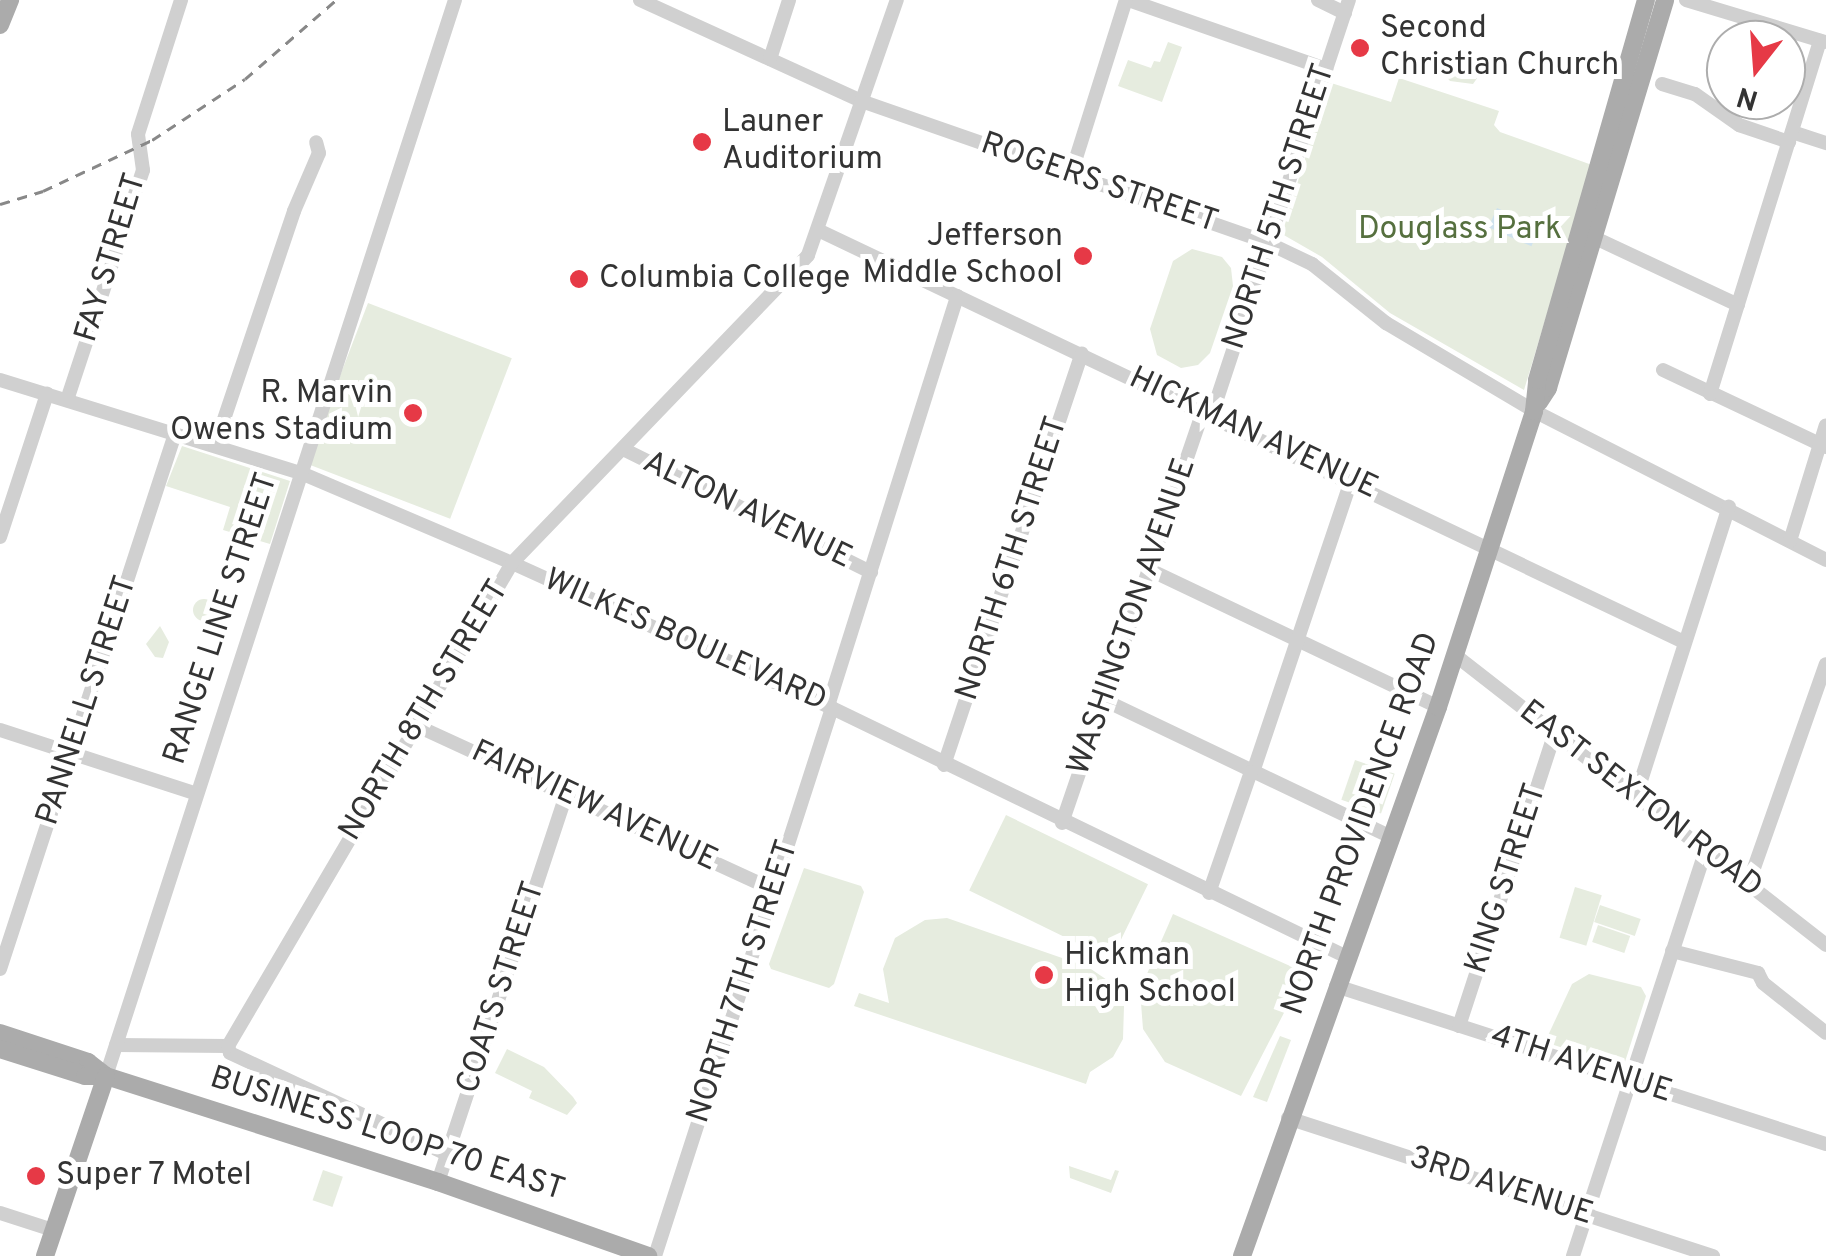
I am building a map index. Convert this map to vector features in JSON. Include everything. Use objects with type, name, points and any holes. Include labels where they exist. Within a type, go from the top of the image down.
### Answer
[{"type":"main road","points":[[0,25],[10,0]]},
{"type":"main road","name":"NORTH PROVIDENCE ROAD","points":[[1534,411],[1537,380],[1646,0]]},
{"type":"main road","points":[[1653,40],[1656,0]]},
{"type":"main road","name":"NORTH PROVIDENCE ROAD","points":[[1246,1255],[1288,1118],[1438,707],[1534,411],[1548,388],[1665,0]]},
{"type":"main road","name":"BUSINESS LOOP 70 EAST","points":[[0,1033],[88,1062],[106,1076]]},
{"type":"main road","name":"BUSINESS LOOP 70 EAST","points":[[0,1049],[85,1076],[106,1076],[438,1182],[652,1256]]},
{"type":"main road","name":"RANGE LINE STREET","points":[[45,1256],[106,1076]]},
{"type":"street","name":"FAY STREET","points":[[66,400],[143,170],[138,134],[181,0]]},
{"type":"street","name":"RANGE LINE STREET","points":[[106,1076],[455,0]]},
{"type":"street","name":"ROGERS STREET","points":[[641,0],[864,102],[1268,243],[1312,264],[1386,322],[1534,411],[1729,507],[1826,560]]},
{"type":"street","points":[[770,59],[789,0]]},
{"type":"street","name":"NORTH 8TH STREET","points":[[228,1046],[512,564],[808,255],[820,231],[897,0]]},
{"type":"street","points":[[1071,174],[1127,0],[1326,70]]},
{"type":"street","points":[[1318,0],[1347,6]]},
{"type":"street","points":[[1686,0],[1823,42],[1710,394]]},
{"type":"street","name":"NORTH 5TH STREET","points":[[1208,412],[1347,6]]},
{"type":"street","points":[[1662,84],[1696,94],[1738,125],[1826,143]]},
{"type":"street","points":[[215,446],[294,210],[319,154],[316,142]]},
{"type":"street","name":"HICKMAN AVENUE","points":[[820,231],[1208,412],[1684,642]]},
{"type":"street","points":[[1593,237],[1738,305]]},
{"type":"street","name":"NORTH 7TH STREET","points":[[652,1256],[773,890],[957,296]]},
{"type":"street","name":"NORTH 6TH STREET","points":[[944,765],[1082,354]]},
{"type":"street","points":[[1663,370],[1823,446]]},
{"type":"street","name":"WILKES BOULEVARD","points":[[0,380],[301,473],[830,707],[1062,823],[1347,957]]},
{"type":"street","points":[[0,537],[47,394]]},
{"type":"street","name":"WASHINGTON AVENUE","points":[[1062,823],[1208,412]]},
{"type":"street","points":[[1790,541],[1823,446],[1826,425]]},
{"type":"street","name":"PANNELL STREET","points":[[0,969],[176,434]]},
{"type":"street","name":"ALTON AVENUE","points":[[624,449],[871,572]]},
{"type":"street","points":[[1209,893],[1351,481]]},
{"type":"street","points":[[1636,796],[1729,507]]},
{"type":"street","points":[[1150,570],[1438,707]]},
{"type":"street","name":"EAST SEXTON ROAD","points":[[1454,655],[1826,945]]},
{"type":"street","points":[[1748,885],[1826,664]]},
{"type":"street","points":[[1106,702],[1392,838]]},
{"type":"street","name":"FAIRVIEW AVENUE","points":[[415,725],[773,890]]},
{"type":"street","points":[[0,730],[196,794]]},
{"type":"street","name":"KING STREET","points":[[1459,1026],[1555,732]]},
{"type":"street","name":"COATS STREET","points":[[438,1182],[566,794]]},
{"type":"street","points":[[1573,1256],[1705,851]]},
{"type":"street","points":[[1672,951],[1758,973],[1763,983],[1826,1033]]},
{"type":"street","name":"4TH AVENUE","points":[[1336,986],[1826,1144]]},
{"type":"street","points":[[116,1046],[228,1046],[230,1054],[447,1154]]},
{"type":"street","name":"3RD AVENUE","points":[[1288,1118],[1713,1256]]},
{"type":"street","points":[[0,1212],[54,1230]]},
{"type":"green space","points":[[1168,42],[1182,47],[1162,102],[1118,86],[1128,60],[1151,68],[1154,61],[1160,62]]},
{"type":"green space","points":[[1477,59],[1483,70],[1473,84],[1450,81],[1443,73],[1446,64],[1468,65]]},
{"type":"green space","name":"Douglass Park","points":[[1399,78],[1499,111],[1494,125],[1500,132],[1592,165],[1524,390],[1390,313],[1322,257],[1282,234],[1328,82],[1391,102]]},
{"type":"green space","points":[[1192,249],[1222,257],[1231,268],[1233,286],[1210,353],[1198,365],[1181,368],[1157,355],[1150,329],[1173,261]]},
{"type":"green space","name":"R. Marvin Owens Stadium","points":[[368,303],[512,358],[450,519],[306,464]]},
{"type":"green space","points":[[182,446],[290,481],[270,544],[223,530],[230,507],[166,486]]},
{"type":"green space","points":[[204,599],[212,602],[212,618],[204,621],[196,618],[193,610],[196,602]]},
{"type":"green space","points":[[160,626],[169,642],[163,658],[155,657],[146,644]]},
{"type":"green space","points":[[1355,760],[1395,774],[1381,813],[1341,800]]},
{"type":"green space","points":[[1006,815],[1148,884],[1111,960],[969,890]]},
{"type":"green space","points":[[804,868],[861,886],[864,892],[834,984],[829,988],[771,969],[769,964]]},
{"type":"green space","points":[[1575,887],[1602,895],[1586,946],[1560,938]]},
{"type":"green space","points":[[1600,905],[1641,919],[1635,936],[1594,922]]},
{"type":"green space","points":[[1173,914],[1299,970],[1302,978],[1241,1096],[1165,1062],[1143,1029],[1140,990]]},
{"type":"green space","points":[[947,918],[1088,967],[1113,984],[1124,1006],[1123,1039],[1113,1057],[1090,1072],[1086,1084],[854,1006],[859,993],[889,1003],[883,969],[895,938],[925,920]]},
{"type":"green space","points":[[1598,925],[1630,936],[1624,953],[1592,942]]},
{"type":"green space","points":[[1589,974],[1641,987],[1646,996],[1623,1068],[1545,1042],[1572,984]]},
{"type":"green space","points":[[1280,1036],[1291,1040],[1267,1102],[1253,1097]]},
{"type":"green space","points":[[507,1049],[544,1067],[573,1097],[577,1103],[567,1115],[529,1098],[532,1091],[495,1073]]},
{"type":"green space","points":[[1069,1166],[1111,1180],[1115,1170],[1119,1171],[1111,1193],[1070,1178]]},
{"type":"green space","points":[[323,1170],[343,1177],[332,1207],[313,1200]]},
{"type":"water","points":[[1497,208],[1540,227],[1531,246],[1488,227]]},
{"type":"railway","points":[[0,204],[43,191],[152,140],[245,79],[336,0]]},
{"type":"place","name":"Second Christian Church","points":[[1360,48]]},
{"type":"place","name":"Launer Auditorium","points":[[702,142]]},
{"type":"place","name":"Jefferson Middle School","points":[[1083,256]]},
{"type":"place","name":"Columbia College","points":[[579,279]]},
{"type":"place","name":"R. Marvin Owens Stadium","points":[[413,413]]},
{"type":"place","name":"Hickman High School","points":[[1044,975]]},
{"type":"place","name":"Super 7 Motel","points":[[36,1176]]}]
